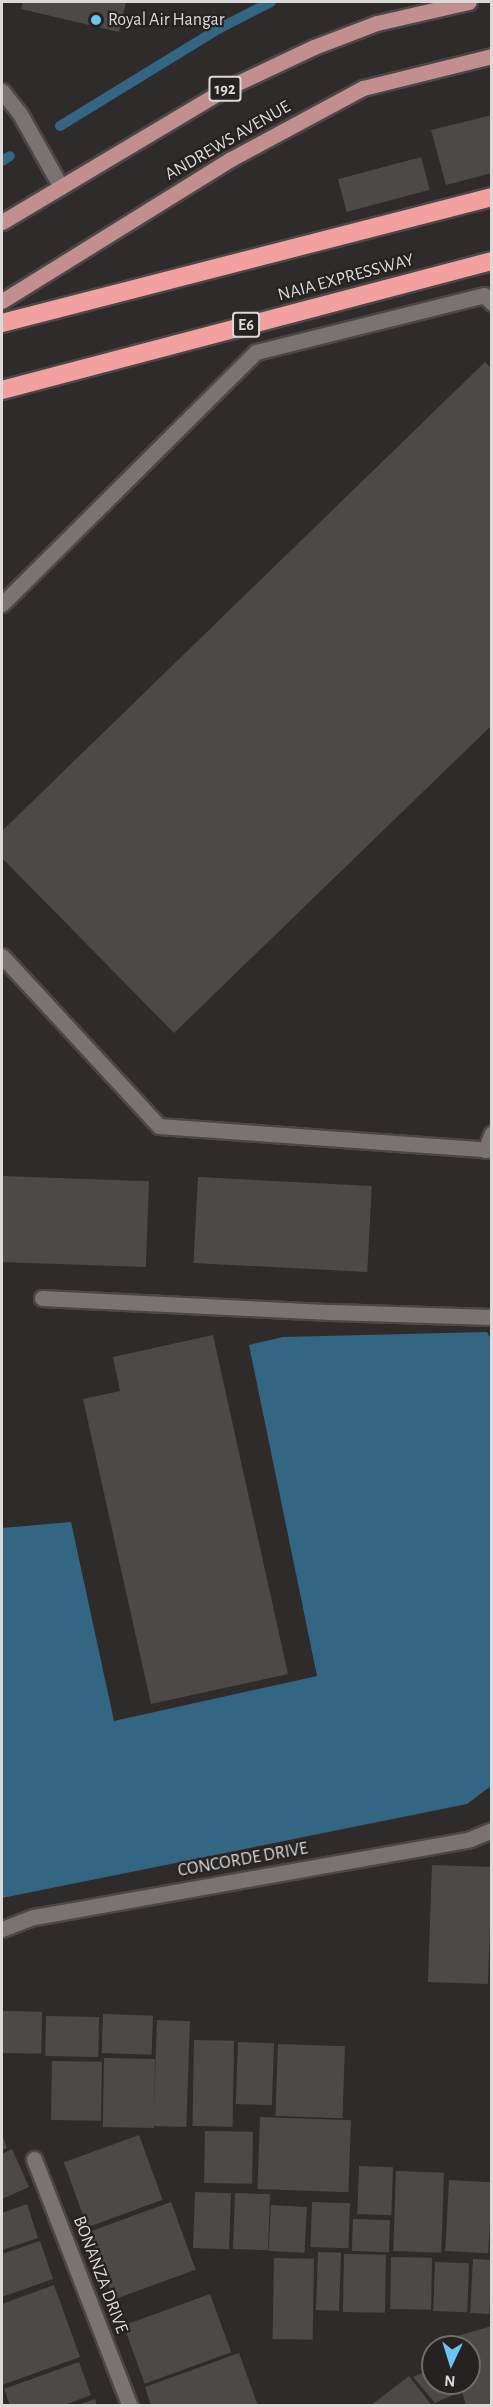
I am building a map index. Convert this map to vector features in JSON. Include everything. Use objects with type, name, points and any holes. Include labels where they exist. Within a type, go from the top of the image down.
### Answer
[{"type":"highway","points":[[2,323],[492,197]]},
{"type":"highway","name":"NAIA EXPRESSWAY","points":[[2,390],[492,261]]},
{"type":"main road","name":"192","points":[[2,222],[225,89],[314,46],[377,23],[469,2]]},
{"type":"main road","name":"ANDREWS AVENUE","points":[[2,301],[231,159],[363,88],[492,56]]},
{"type":"street","points":[[2,91],[20,114],[61,187]]},
{"type":"street","points":[[2,604],[256,352],[484,295],[492,303]]},
{"type":"street","points":[[2,956],[159,1126],[488,1150],[492,1133]]},
{"type":"street","points":[[42,1298],[492,1317]]},
{"type":"street","name":"CONCORDE DRIVE","points":[[2,1929],[34,1917],[470,1839],[492,1830]]},
{"type":"street","name":"BONANZA DRIVE","points":[[34,2159],[129,2406]]},
{"type":"water","points":[[487,1332],[492,1341],[491,1786],[467,1804],[2,1898],[2,1528],[71,1522],[114,1721],[317,1676],[249,1345],[283,1337]]},
{"type":"building","name":"Royal Air Hangar","points":[[23,2],[126,2],[119,32],[21,9]]},
{"type":"building","points":[[492,115],[492,173],[446,185],[431,130]]},
{"type":"building","points":[[421,157],[430,190],[347,212],[338,179]]},
{"type":"building","points":[[485,362],[492,369],[492,725],[174,1033],[2,858],[2,831]]},
{"type":"building","points":[[2,1176],[149,1181],[146,1267],[2,1262]]},
{"type":"building","points":[[198,1177],[372,1186],[367,1272],[193,1263]]},
{"type":"building","points":[[213,1335],[288,1674],[151,1704],[83,1399],[120,1391],[113,1357]]},
{"type":"building","points":[[432,1865],[492,1867],[488,1984],[428,1982]]},
{"type":"building","points":[[2,2011],[42,2012],[41,2054],[2,2053]]},
{"type":"building","points":[[103,2014],[153,2016],[152,2055],[102,2053]]},
{"type":"building","points":[[46,2016],[99,2017],[98,2057],[45,2056]]},
{"type":"building","points":[[157,2020],[190,2021],[186,2127],[153,2126]]},
{"type":"building","points":[[194,2040],[234,2041],[232,2127],[192,2126]]},
{"type":"building","points":[[238,2042],[274,2043],[272,2105],[236,2104]]},
{"type":"building","points":[[278,2044],[345,2046],[342,2118],[275,2116]]},
{"type":"building","points":[[104,2058],[155,2059],[154,2128],[103,2127]]},
{"type":"building","points":[[52,2061],[102,2062],[101,2121],[51,2120]]},
{"type":"building","points":[[260,2117],[351,2120],[348,2192],[257,2189]]},
{"type":"building","points":[[205,2131],[253,2132],[252,2184],[204,2183]]},
{"type":"building","points":[[2,2134],[7,2148],[2,2150]]},
{"type":"building","points":[[139,2135],[163,2200],[87,2227],[64,2162]]},
{"type":"building","points":[[12,2149],[29,2187],[2,2199],[2,2154]]},
{"type":"building","points":[[359,2166],[393,2167],[391,2215],[357,2214]]},
{"type":"building","points":[[396,2171],[444,2173],[441,2253],[393,2251]]},
{"type":"building","points":[[449,2180],[492,2182],[488,2253],[445,2251]]},
{"type":"building","points":[[195,2192],[231,2193],[229,2249],[193,2248]]},
{"type":"building","points":[[235,2193],[270,2194],[268,2250],[233,2249]]},
{"type":"building","points":[[171,2202],[196,2270],[114,2299],[89,2232]]},
{"type":"building","points":[[312,2202],[350,2203],[348,2248],[310,2247]]},
{"type":"building","points":[[27,2204],[38,2238],[2,2250],[2,2213]]},
{"type":"building","points":[[271,2205],[307,2207],[305,2253],[269,2251]]},
{"type":"building","points":[[353,2219],[390,2220],[389,2252],[352,2251]]},
{"type":"building","points":[[40,2241],[53,2279],[2,2297],[2,2254]]},
{"type":"building","points":[[318,2252],[341,2253],[339,2311],[316,2310]]},
{"type":"building","points":[[344,2254],[386,2255],[385,2313],[343,2312]]},
{"type":"building","points":[[391,2257],[432,2258],[431,2310],[390,2309]]},
{"type":"building","points":[[274,2258],[314,2259],[313,2340],[273,2339]]},
{"type":"building","points":[[473,2259],[492,2260],[489,2314],[470,2313]]},
{"type":"building","points":[[435,2262],[469,2263],[467,2312],[433,2311]]},
{"type":"building","points":[[54,2285],[80,2357],[2,2385],[2,2304]]},
{"type":"building","points":[[210,2294],[231,2352],[145,2384],[124,2325]]},
{"type":"building","points":[[492,2326],[492,2406],[466,2406],[463,2395],[481,2395],[481,2335],[461,2335]]},
{"type":"building","points":[[239,2353],[258,2406],[151,2406],[145,2387]]},
{"type":"building","points":[[79,2362],[91,2395],[62,2406],[10,2406],[4,2389]]},
{"type":"building","points":[[421,2373],[421,2386],[413,2377]]},
{"type":"building","points":[[409,2376],[421,2395],[424,2395],[432,2406],[370,2406]]},
{"type":"building","points":[[428,2395],[452,2395],[435,2403]]},
{"type":"building","points":[[95,2399],[97,2406],[78,2406],[78,2405]]},
{"type":"waterway","points":[[60,126],[220,28],[271,2]]},
{"type":"waterway","points":[[2,161],[10,156]]},
{"type":"place","name":"Royal Air Hangar","points":[[96,20]]}]
